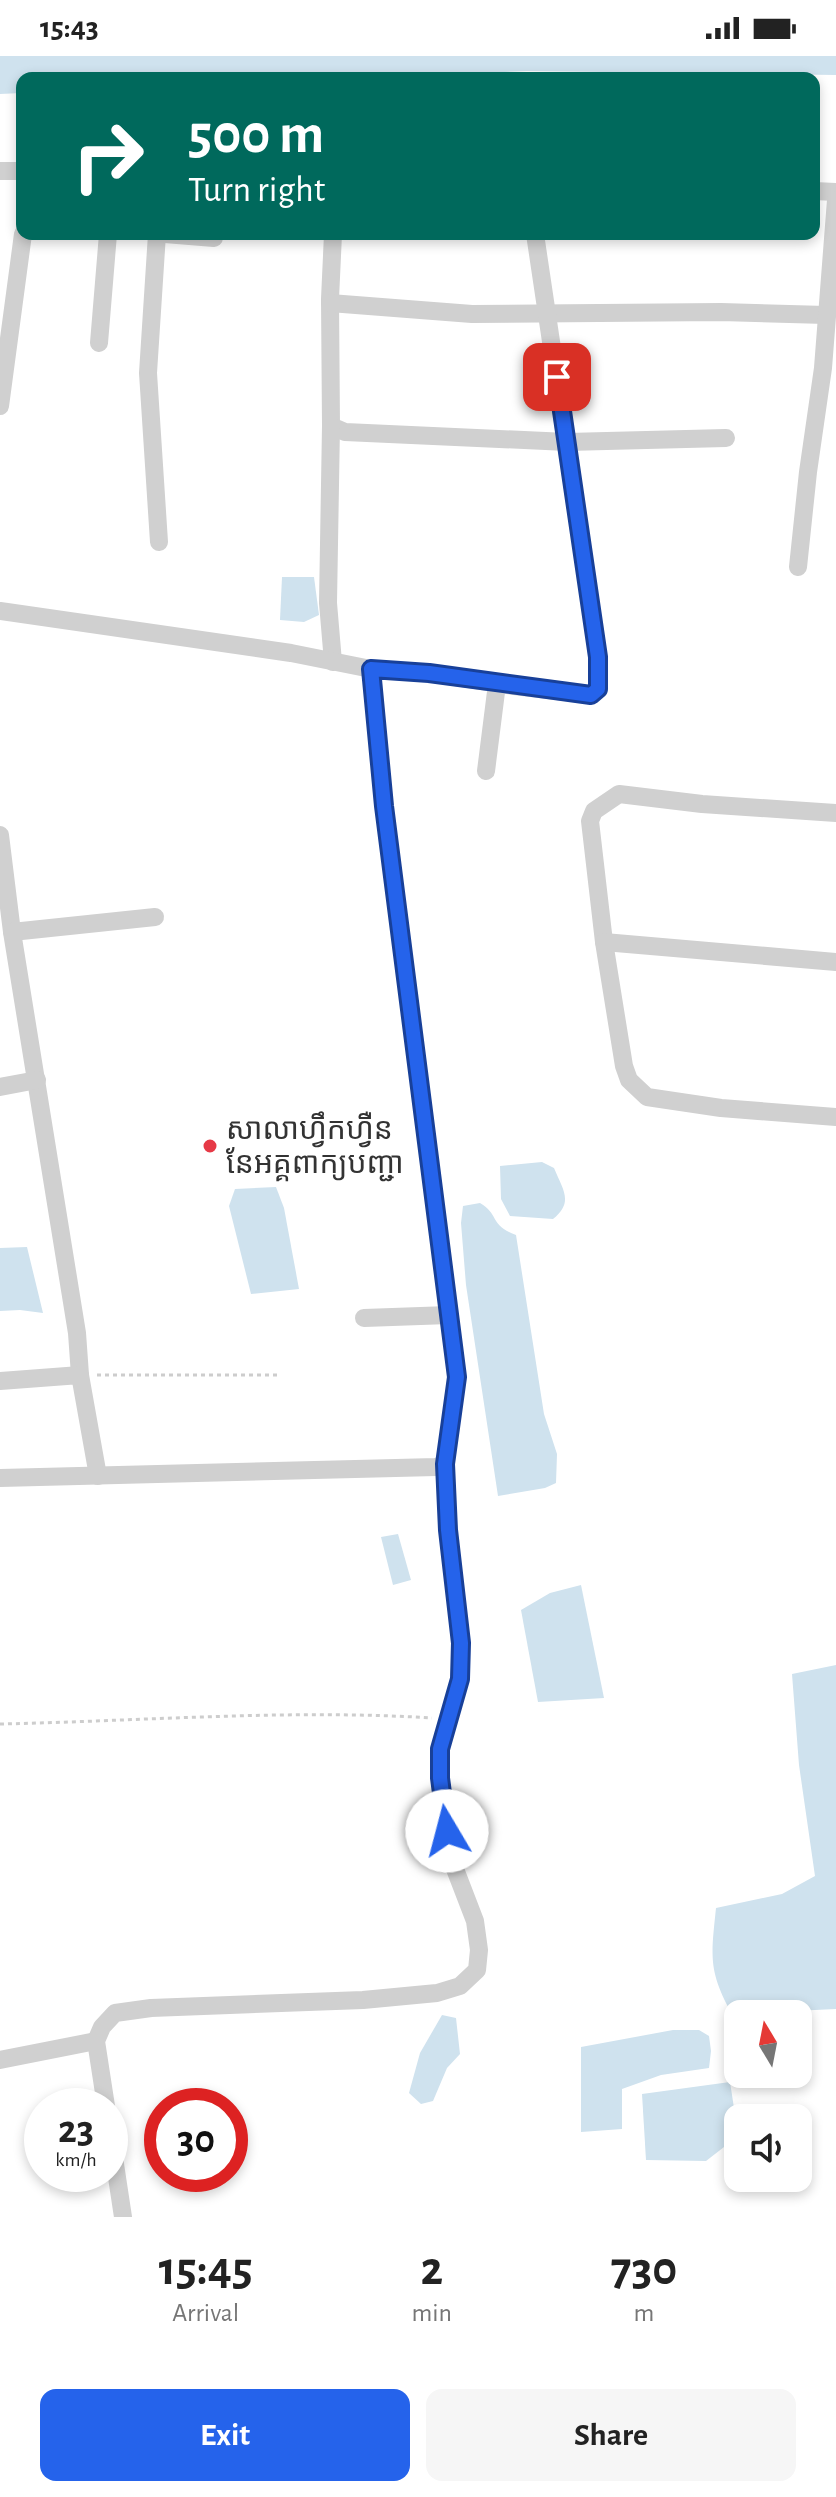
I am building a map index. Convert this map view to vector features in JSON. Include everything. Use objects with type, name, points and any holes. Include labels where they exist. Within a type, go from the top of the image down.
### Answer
[{"type":"street","points":[[798,567],[823,368],[836,200]]},
{"type":"street","points":[[0,406],[22,240]]},
{"type":"street","points":[[99,343],[108,240]]},
{"type":"street","points":[[157,240],[148,373],[159,542]]},
{"type":"street","points":[[333,240],[328,603],[333,662]]},
{"type":"street","points":[[0,611],[291,653],[371,669],[429,673],[591,695],[598,689],[598,657],[536,240]]},
{"type":"street","points":[[330,303],[472,314],[721,312],[826,315]]},
{"type":"street","points":[[331,426],[345,432],[567,442],[726,438]]},
{"type":"street","points":[[103,2088],[96,2041],[102,2027],[115,2013],[437,1993],[460,1986],[477,1970],[479,1950],[475,1921],[455,1869],[440,1778],[440,1749],[460,1679],[461,1643],[448,1530],[445,1464],[457,1377],[385,821],[371,669]]},
{"type":"street","points":[[486,771],[497,684]]},
{"type":"street","points":[[836,813],[702,804],[619,794],[594,811],[590,821],[604,942],[624,1066],[629,1080],[647,1097],[721,1108],[836,1117]]},
{"type":"street","points":[[0,835],[12,932],[98,1476]]},
{"type":"street","points":[[12,932],[155,917]]},
{"type":"street","points":[[604,942],[836,962]]},
{"type":"street","points":[[0,1087],[37,1080]]},
{"type":"street","points":[[364,1318],[449,1315]]},
{"type":"street","points":[[0,1381],[80,1375]]},
{"type":"street","points":[[0,1478],[436,1467],[445,1464]]},
{"type":"street","points":[[0,2060],[96,2041]]},
{"type":"street","points":[[119,2192],[123,2217]]},
{"type":"path","points":[[80,1375],[278,1375]]},
{"type":"path","points":[[0,1724],[228,1717],[394,1716],[448,1720]]},
{"type":"water","points":[[0,56],[836,56],[836,75],[820,75],[820,72],[16,72],[16,93],[0,94]]},
{"type":"water","points":[[282,577],[314,577],[319,615],[304,622],[280,620]]},
{"type":"water","points":[[542,1162],[554,1168],[565,1195],[563,1207],[553,1219],[510,1216],[501,1199],[500,1166]]},
{"type":"water","points":[[276,1187],[284,1208],[299,1289],[251,1294],[229,1206],[235,1189]]},
{"type":"water","points":[[480,1203],[498,1224],[516,1235],[544,1414],[557,1454],[556,1483],[545,1488],[498,1496],[466,1285],[461,1223],[463,1206]]},
{"type":"water","points":[[27,1247],[43,1313],[0,1311],[0,1248]]},
{"type":"water","points":[[398,1534],[411,1580],[393,1585],[381,1537]]},
{"type":"water","points":[[581,1585],[604,1698],[538,1702],[521,1610],[550,1593]]},
{"type":"water","points":[[836,1665],[836,2009],[812,2010],[812,2000],[726,2000],[713,1963],[716,1908],[782,1894],[815,1876],[799,1765],[792,1674]]},
{"type":"water","points":[[442,2015],[456,2018],[460,2054],[447,2068],[433,2101],[421,2104],[409,2093],[420,2053]]},
{"type":"water","points":[[673,2030],[699,2030],[709,2036],[709,2068],[661,2075],[622,2089],[622,2129],[581,2132],[581,2047]]},
{"type":"water","points":[[724,2083],[724,2088],[731,2088],[733,2104],[724,2104],[724,2147],[706,2161],[646,2160],[642,2094]]},
{"type":"place","name":"សាលាហ្វឹកហ្វឺន នែអគ្គពាក្យបញ្ជា","points":[[210,1146]]},
{"type":"route","points":[[447,1831],[440,1778],[440,1749],[460,1679],[461,1643],[448,1530],[445,1464],[457,1377],[422,1121],[375,730],[371,669],[429,673],[591,695],[598,689],[598,657],[557,377]]}]
